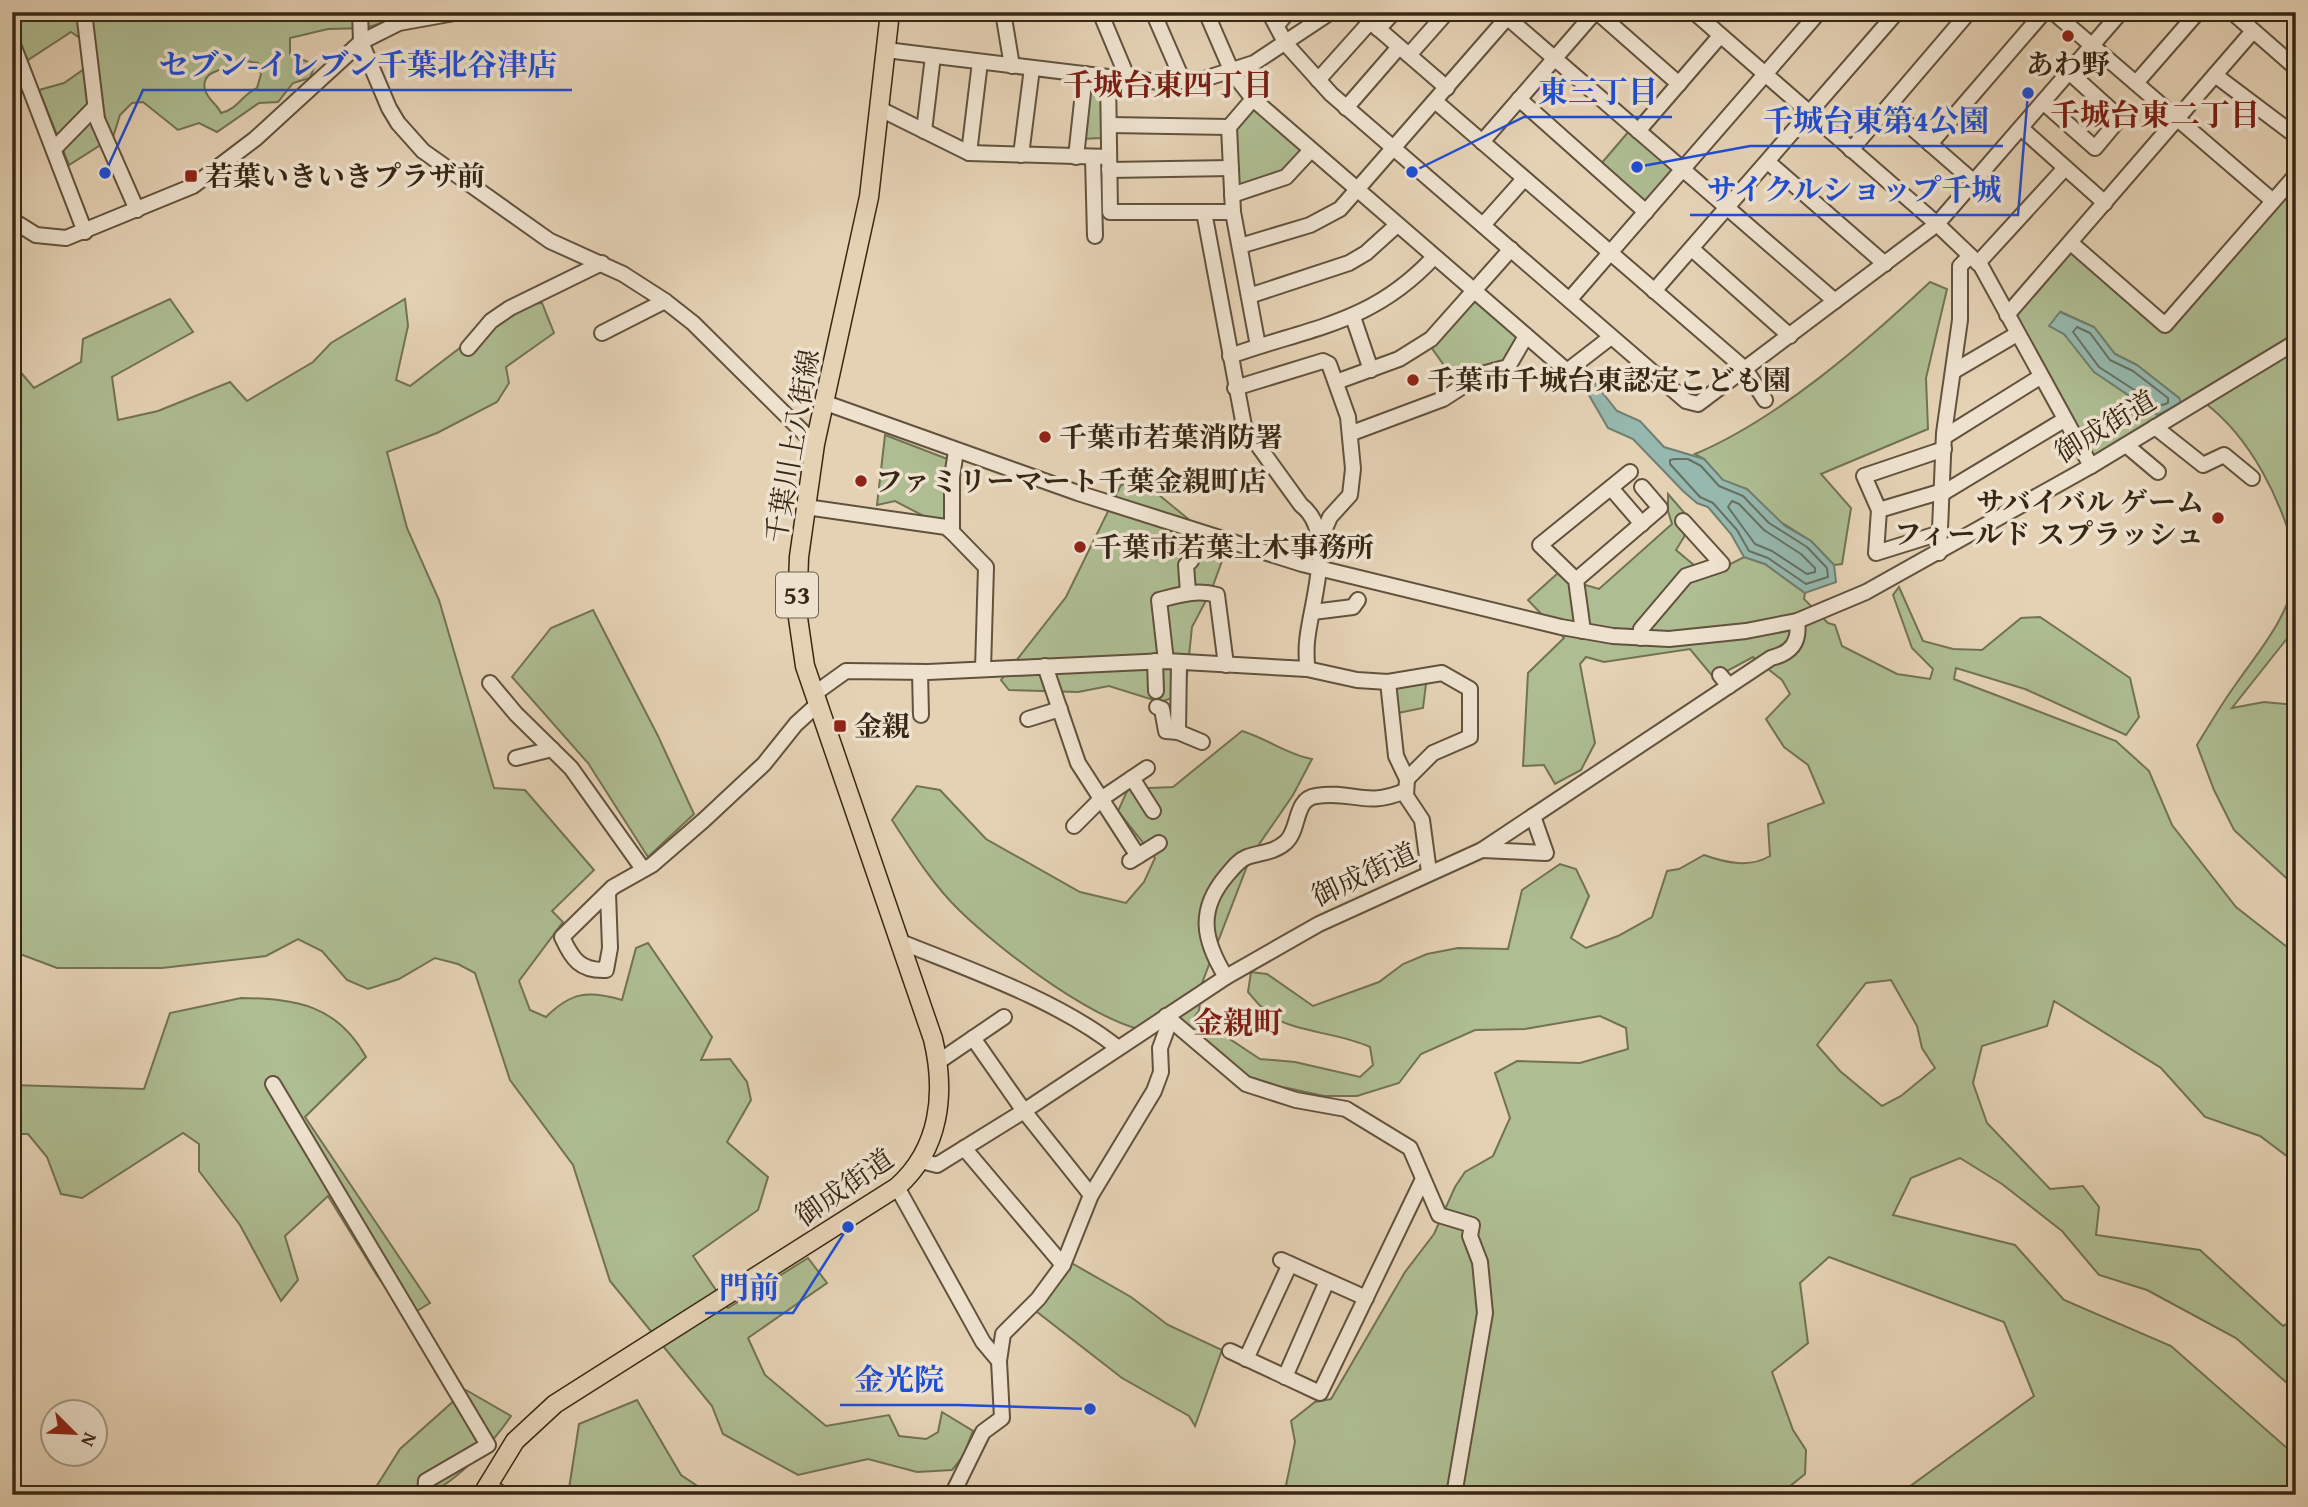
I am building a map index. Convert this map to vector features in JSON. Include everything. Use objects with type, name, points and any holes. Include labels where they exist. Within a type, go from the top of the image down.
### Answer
[{"type":"main road","name":"千葉川上八街線","points":[[890,12],[869,197],[815,444],[806,507],[797,611],[801,648],[816,699],[901,942],[938,1062],[939,1108],[935,1129],[921,1161]]},
{"type":"main road","name":"御成街道","points":[[484,1489],[515,1441],[555,1404],[897,1187],[921,1161]]},
{"type":"street","points":[[84,12],[92,59],[94,108],[103,137],[137,210]]},
{"type":"street","points":[[360,12],[361,42],[393,115],[423,151],[550,241],[602,263],[665,301],[692,323],[815,444]]},
{"type":"street","points":[[12,220],[36,235],[66,238],[193,186],[221,168],[361,42],[399,23],[460,12]]},
{"type":"street","points":[[1003,12],[1012,66]]},
{"type":"street","points":[[1100,12],[1128,79]]},
{"type":"street","points":[[1153,12],[1183,80]]},
{"type":"street","points":[[1206,12],[1232,72],[1253,99],[1567,371],[1611,337]]},
{"type":"street","points":[[1269,12],[1286,44],[1346,108],[1692,404],[1698,404],[1937,224],[2121,12]]},
{"type":"street","points":[[1277,25],[1288,12]]},
{"type":"street","points":[[886,50],[1108,77],[1183,80],[1232,72],[1254,63],[1331,12]]},
{"type":"street","points":[[1318,80],[1369,21],[1394,12]]},
{"type":"street","points":[[1346,108],[1447,12]]},
{"type":"street","points":[[1482,142],[1596,12],[1679,84]]},
{"type":"street","points":[[1570,299],[1819,12]]},
{"type":"street","points":[[1654,291],[1897,12]]},
{"type":"street","points":[[1851,150],[1969,12]]},
{"type":"street","points":[[1930,144],[2044,12]]},
{"type":"street","points":[[2053,12],[2273,201]]},
{"type":"street","points":[[2136,83],[2198,12]]},
{"type":"street","points":[[2232,12],[2296,68]]},
{"type":"street","points":[[1694,13],[1974,259],[2091,466]]},
{"type":"street","points":[[1240,247],[1328,218],[1358,191],[1507,14],[1726,209],[1835,301]]},
{"type":"street","points":[[1369,21],[1447,88]]},
{"type":"street","points":[[2007,315],[2253,31]]},
{"type":"street","points":[[1639,131],[1720,36]]},
{"type":"street","points":[[12,43],[85,232]]},
{"type":"street","points":[[923,131],[933,56]]},
{"type":"street","points":[[969,153],[980,62]]},
{"type":"street","points":[[1021,155],[1032,68]]},
{"type":"street","points":[[2043,102],[2095,148],[2120,118],[2069,72]]},
{"type":"street","points":[[1076,157],[1085,74]]},
{"type":"street","points":[[2216,75],[2296,136]]},
{"type":"street","points":[[1108,77],[1110,212],[1233,212]]},
{"type":"street","points":[[1253,99],[1229,127],[1233,212],[1258,346]]},
{"type":"street","points":[[1519,99],[1646,212]]},
{"type":"street","points":[[1435,101],[1745,369],[1765,400]]},
{"type":"street","points":[[1888,107],[1974,182]]},
{"type":"street","points":[[54,149],[94,108]]},
{"type":"street","points":[[880,109],[969,153],[1093,157],[1109,163],[1231,168]]},
{"type":"street","points":[[1109,125],[1229,127]]},
{"type":"street","points":[[2021,128],[2105,203]]},
{"type":"street","points":[[1232,195],[1286,177],[1311,150]]},
{"type":"street","points":[[1093,157],[1095,236]]},
{"type":"street","points":[[1768,162],[1885,264]]},
{"type":"street","points":[[1940,553],[1944,443],[1960,320],[1960,266],[1974,259],[2065,168]]},
{"type":"street","points":[[2071,243],[2165,325],[2296,176]]},
{"type":"street","points":[[1483,225],[1524,179]]},
{"type":"street","points":[[1204,212],[1244,426],[1301,505],[1311,513],[1319,543],[1313,612],[1307,641],[1307,669]]},
{"type":"street","points":[[1249,296],[1349,263],[1366,253],[1396,225]]},
{"type":"street","points":[[1336,382],[1399,359],[1431,339],[1511,250]]},
{"type":"street","points":[[1692,250],[1790,336]]},
{"type":"street","points":[[1230,356],[1353,317],[1400,290],[1434,257]]},
{"type":"street","points":[[468,348],[491,321],[510,308],[602,263]]},
{"type":"street","points":[[602,333],[665,301]]},
{"type":"street","points":[[1353,317],[1371,370]]},
{"type":"street","points":[[1954,371],[2017,334]]},
{"type":"street","points":[[1352,433],[1443,399],[1482,374],[1508,367],[1526,336]]},
{"type":"street","name":"御成街道","points":[[921,1161],[937,1165],[1024,1111],[1226,977],[1319,924],[1482,850],[1725,680],[1789,651],[1799,632],[1797,621],[1866,592],[1940,553],[2091,466],[2296,342]]},
{"type":"street","points":[[1236,388],[1323,361],[1329,364],[1352,433],[1350,495],[1330,517],[1319,543]]},
{"type":"street","points":[[1940,533],[1876,553],[1879,510],[1864,476],[1944,443],[2040,377]]},
{"type":"street","points":[[823,402],[956,451],[1318,568],[1583,631],[1641,638],[1718,635],[1797,621]]},
{"type":"street","points":[[1879,510],[1943,492],[2064,420]]},
{"type":"street","points":[[2155,427],[2203,465],[2224,455],[2252,478]]},
{"type":"street","points":[[2126,445],[2158,472]]},
{"type":"street","points":[[952,532],[952,477],[956,451]]},
{"type":"street","points":[[1583,631],[1576,580],[1540,545],[1630,472]]},
{"type":"street","points":[[1576,580],[1660,508],[1642,487]]},
{"type":"street","points":[[1611,488],[1642,524]]},
{"type":"street","points":[[806,507],[946,527],[952,532],[986,567],[983,669]]},
{"type":"street","points":[[1641,638],[1641,629],[1686,576],[1722,564],[1683,521]]},
{"type":"street","points":[[1188,592],[1186,565],[1191,561]]},
{"type":"street","points":[[1178,732],[1159,600],[1188,592],[1217,595],[1226,665]]},
{"type":"street","points":[[1313,612],[1353,607],[1358,600]]},
{"type":"street","points":[[1156,691],[1167,661]]},
{"type":"street","points":[[608,893],[610,948],[606,970],[592,971],[574,960],[562,937],[608,893],[652,865],[750,779],[816,699],[846,671],[920,672],[1167,661],[1307,669],[1357,680],[1388,682],[1428,673],[1442,673],[1470,689],[1470,737],[1433,753],[1406,785],[1372,801],[1356,797],[1316,796],[1301,807],[1288,841],[1275,850],[1245,858],[1236,864],[1211,895],[1205,925],[1218,963],[1226,977]]},
{"type":"street","points":[[1045,666],[1060,709],[1076,732],[1078,763],[1134,858],[1158,843]]},
{"type":"street","points":[[920,672],[921,715]]},
{"type":"street","points":[[1388,682],[1396,755],[1422,821],[1429,872]]},
{"type":"street","points":[[490,683],[512,718],[552,749],[583,784],[643,869]]},
{"type":"street","points":[[1157,707],[1162,709],[1166,731],[1178,732],[1202,742]]},
{"type":"street","points":[[1028,719],[1060,709]]},
{"type":"street","points":[[516,758],[552,749]]},
{"type":"street","points":[[1074,826],[1101,799],[1147,768]]},
{"type":"street","points":[[1132,778],[1153,811]]},
{"type":"street","points":[[1482,850],[1546,853],[1534,816]]},
{"type":"street","points":[[901,942],[1058,1010],[1096,1031],[1118,1048]]},
{"type":"street","points":[[1166,1016],[1246,1084],[1296,1100],[1346,1109],[1410,1148],[1442,1218],[1472,1225],[1470,1237],[1483,1279],[1483,1337],[1454,1495]]},
{"type":"street","points":[[952,1495],[983,1432],[1002,1418],[999,1361],[1003,1334],[1038,1299],[1063,1265],[1091,1195],[1154,1091],[1161,1072],[1160,1048],[1167,1029],[1166,1016]]},
{"type":"street","points":[[938,1062],[1004,1017]]},
{"type":"street","points":[[973,1038],[1024,1111],[1091,1195]]},
{"type":"street","points":[[273,1084],[488,1445],[426,1482],[425,1495]]},
{"type":"street","points":[[964,1148],[1063,1265]]},
{"type":"street","points":[[1230,1351],[1320,1393],[1423,1179]]},
{"type":"street","points":[[897,1187],[983,1342],[999,1391]]},
{"type":"street","points":[[1246,1359],[1286,1262],[1366,1298]]},
{"type":"street","points":[[1285,1377],[1327,1280]]},
{"type":"street","points":[[983,1342],[999,1361]]},
{"type":"street","points":[[484,1489],[503,1495]]},
{"type":"green space","points":[[23,12],[419,12],[365,28],[328,29],[290,38],[290,54],[315,65],[310,78],[293,83],[278,102],[259,103],[217,132],[199,123],[178,130],[143,102],[132,103],[120,115],[113,137],[69,165],[39,90],[64,83],[84,69],[84,41],[71,32],[28,60],[12,32],[12,17]],"holes":[[[246,61],[258,63],[261,74],[257,88],[232,108],[221,113],[205,90],[207,77]]]},
{"type":"green space","points":[[1089,80],[1102,84],[1102,138],[1079,139]]},
{"type":"green space","points":[[1250,109],[1256,109],[1302,149],[1274,176],[1237,186],[1235,126]]},
{"type":"green space","points":[[1630,130],[1674,170],[1647,204],[1600,165]]},
{"type":"green space","points":[[2296,183],[2296,334],[2095,457],[2090,457],[2017,318],[2017,312],[2072,251],[2166,332]],"holes":[[[2061,312],[2094,327],[2115,354],[2137,365],[2179,398],[2158,415],[2109,382],[2064,334]]]},
{"type":"green space","points":[[1930,282],[1947,289],[1926,378],[1928,429],[1821,474],[1851,508],[1842,564],[1834,565],[1811,541],[1774,518],[1747,489],[1723,481],[1704,459],[1695,454],[1726,439],[1788,401],[1849,354]]},
{"type":"green space","points":[[170,299],[193,332],[112,377],[118,420],[158,411],[230,382],[247,401],[313,362],[331,343],[405,299],[408,326],[396,380],[410,386],[516,305],[542,303],[554,333],[506,367],[509,383],[497,402],[437,433],[387,452],[407,528],[439,600],[494,788],[525,790],[594,870],[552,911],[563,922],[519,981],[530,1010],[546,1017],[564,1002],[581,995],[599,995],[622,1000],[636,948],[648,943],[712,1037],[701,1060],[730,1059],[747,1082],[751,1100],[727,1142],[768,1177],[758,1210],[693,1256],[728,1308],[808,1258],[827,1283],[748,1338],[765,1375],[826,1426],[889,1415],[899,1436],[926,1439],[938,1432],[942,1412],[973,1431],[963,1456],[952,1470],[917,1472],[868,1459],[798,1475],[723,1434],[712,1406],[610,1281],[573,1165],[510,1080],[475,973],[458,964],[435,958],[399,979],[368,989],[347,980],[322,951],[298,939],[266,956],[162,968],[57,968],[12,951],[12,362],[34,388],[81,362],[83,339]]},
{"type":"green space","points":[[1479,300],[1520,338],[1507,361],[1457,384],[1429,344],[1473,301]]},
{"type":"green space","points":[[2296,350],[2296,556],[2282,514],[2262,472],[2237,434],[2205,403]]},
{"type":"green space","points":[[885,435],[950,460],[947,518],[935,522],[895,501],[877,505]]},
{"type":"green space","points":[[1142,481],[1226,550],[1211,591],[1192,627],[1185,694],[1160,702],[1109,686],[1078,692],[1009,690],[1001,680],[1066,597],[1121,485]]},
{"type":"green space","points":[[1668,494],[1688,517],[1684,537],[1676,550],[1707,576],[1744,557],[1765,564],[1805,593],[1804,599],[1828,623],[1835,625],[1842,646],[1897,674],[1930,679],[1933,669],[1912,648],[1893,595],[1899,587],[1923,641],[1953,649],[1982,650],[2021,618],[2040,617],[2130,678],[2139,717],[2126,735],[2025,689],[1956,668],[1954,679],[2116,741],[2149,771],[2172,825],[2236,907],[2296,954],[2296,1163],[2260,1136],[2205,1117],[2161,1068],[2054,1001],[2047,1026],[1982,1046],[1973,1083],[1987,1123],[2050,1189],[2083,1186],[2099,1207],[2096,1235],[2200,1250],[2283,1326],[2296,1319],[2296,1391],[2236,1338],[2147,1290],[2099,1275],[2062,1231],[2002,1184],[1960,1158],[1911,1178],[1893,1215],[2015,1245],[2064,1300],[2171,1346],[2296,1456],[2296,1495],[1898,1495],[2034,1396],[2004,1322],[1829,1257],[1800,1283],[1808,1343],[1772,1372],[1793,1430],[1806,1450],[1805,1474],[1779,1495],[1284,1495],[1295,1442],[1291,1421],[1315,1402],[1331,1399],[1405,1272],[1434,1234],[1455,1187],[1465,1172],[1493,1156],[1510,1118],[1495,1073],[1517,1061],[1580,1063],[1628,1049],[1626,1028],[1600,1016],[1525,1029],[1475,1030],[1421,1054],[1399,1083],[1357,1096],[1324,1096],[1278,1086],[1238,1073],[1187,1025],[1165,1033],[1139,1029],[1112,1019],[1054,986],[1000,946],[949,900],[915,856],[892,820],[917,786],[940,790],[986,839],[1080,892],[1126,903],[1144,882],[1155,858],[1118,811],[1128,789],[1173,787],[1242,731],[1312,759],[1293,795],[1251,856],[1202,983],[1199,1011],[1195,1016],[1260,1059],[1295,1062],[1360,1077],[1373,1065],[1370,1047],[1345,1038],[1292,1026],[1271,1016],[1248,992],[1251,972],[1267,974],[1313,1006],[1379,982],[1403,964],[1427,954],[1458,948],[1508,949],[1522,890],[1560,864],[1576,869],[1589,896],[1571,938],[1586,948],[1618,936],[1652,917],[1667,871],[1679,869],[1704,855],[1738,863],[1762,860],[1770,856],[1768,824],[1824,803],[1808,765],[1784,747],[1766,719],[1790,694],[1782,680],[1753,657],[1714,678],[1690,649],[1604,662],[1586,657],[1580,664],[1595,743],[1581,770],[1555,784],[1544,765],[1523,766],[1528,673],[1564,638],[1528,600],[1568,564],[1585,585],[1599,589],[1672,524],[1668,511]],"holes":[[[1891,980],[1917,1026],[1922,1048],[1935,1068],[1901,1096],[1882,1106],[1840,1071],[1817,1045],[1866,983]]]},
{"type":"green space","points":[[2296,574],[2296,619],[2289,636],[2232,708],[2264,702],[2296,705],[2296,887],[2234,830],[2214,790],[2197,745],[2280,619]]},
{"type":"green space","points":[[593,610],[658,736],[694,814],[648,857],[588,763],[512,677],[551,628]]},
{"type":"green space","points":[[1427,676],[1423,708],[1393,714],[1391,682]]},
{"type":"green space","points":[[241,998],[280,1000],[314,1008],[342,1026],[366,1057],[305,1117],[430,1303],[407,1317],[376,1274],[328,1196],[285,1236],[298,1280],[281,1301],[240,1225],[199,1171],[199,1144],[183,1133],[82,1198],[61,1194],[47,1157],[28,1134],[12,1134],[12,1085],[144,1089],[170,1013]]},
{"type":"green space","points":[[1068,1261],[1131,1297],[1168,1325],[1222,1350],[1195,1426],[1189,1416],[1122,1378],[1032,1308]]},
{"type":"green space","points":[[466,1390],[511,1416],[494,1438],[471,1463],[433,1491],[415,1496],[371,1495],[400,1449]]},
{"type":"green space","points":[[637,1400],[681,1475],[711,1495],[568,1495],[579,1424]]},
{"type":"water","points":[[2060,312],[2094,327],[2115,354],[2137,365],[2179,398],[2181,403],[2158,415],[2094,372],[2064,334],[2049,326]]},
{"type":"water","points":[[1594,382],[1617,411],[1640,421],[1664,447],[1704,459],[1723,480],[1747,489],[1785,526],[1811,541],[1834,565],[1836,582],[1805,593],[1765,564],[1744,557],[1731,534],[1708,507],[1697,503],[1683,491],[1633,439],[1608,428],[1586,390],[1588,383]]},
{"type":"place","name":"あわ野","points":[[2068,36]]},
{"type":"place","name":"サイクルショップ千城","points":[[2028,93]]},
{"type":"place","name":"千城台東第4公園","points":[[1637,167]]},
{"type":"place","name":"東三丁目","points":[[1412,172]]},
{"type":"place","name":"セブン-イレブン千葉北谷津店","points":[[105,173]]},
{"type":"place","name":"若葉いきいきプラザ前","points":[[191,176]]},
{"type":"place","name":"千葉市千城台東認定こども園","points":[[1413,380]]},
{"type":"place","name":"千葉市若葉消防署","points":[[1045,437]]},
{"type":"place","name":"ファミリーマート千葉金親町店","points":[[861,481]]},
{"type":"place","name":"サバイバル ゲーム フィールド スプラッシュ","points":[[2218,518]]},
{"type":"place","name":"千葉市若葉土木事務所","points":[[1080,547]]},
{"type":"place","name":"金親","points":[[840,726]]},
{"type":"place","name":"門前","points":[[848,1227]]},
{"type":"place","name":"金光院","points":[[1090,1409]]},
{"type":"district","name":"千城台東四丁目","points":[[1168,85]]},
{"type":"district","name":"千城台東二丁目","points":[[2155,115]]},
{"type":"district","name":"金親町","points":[[1238,1023]]}]
